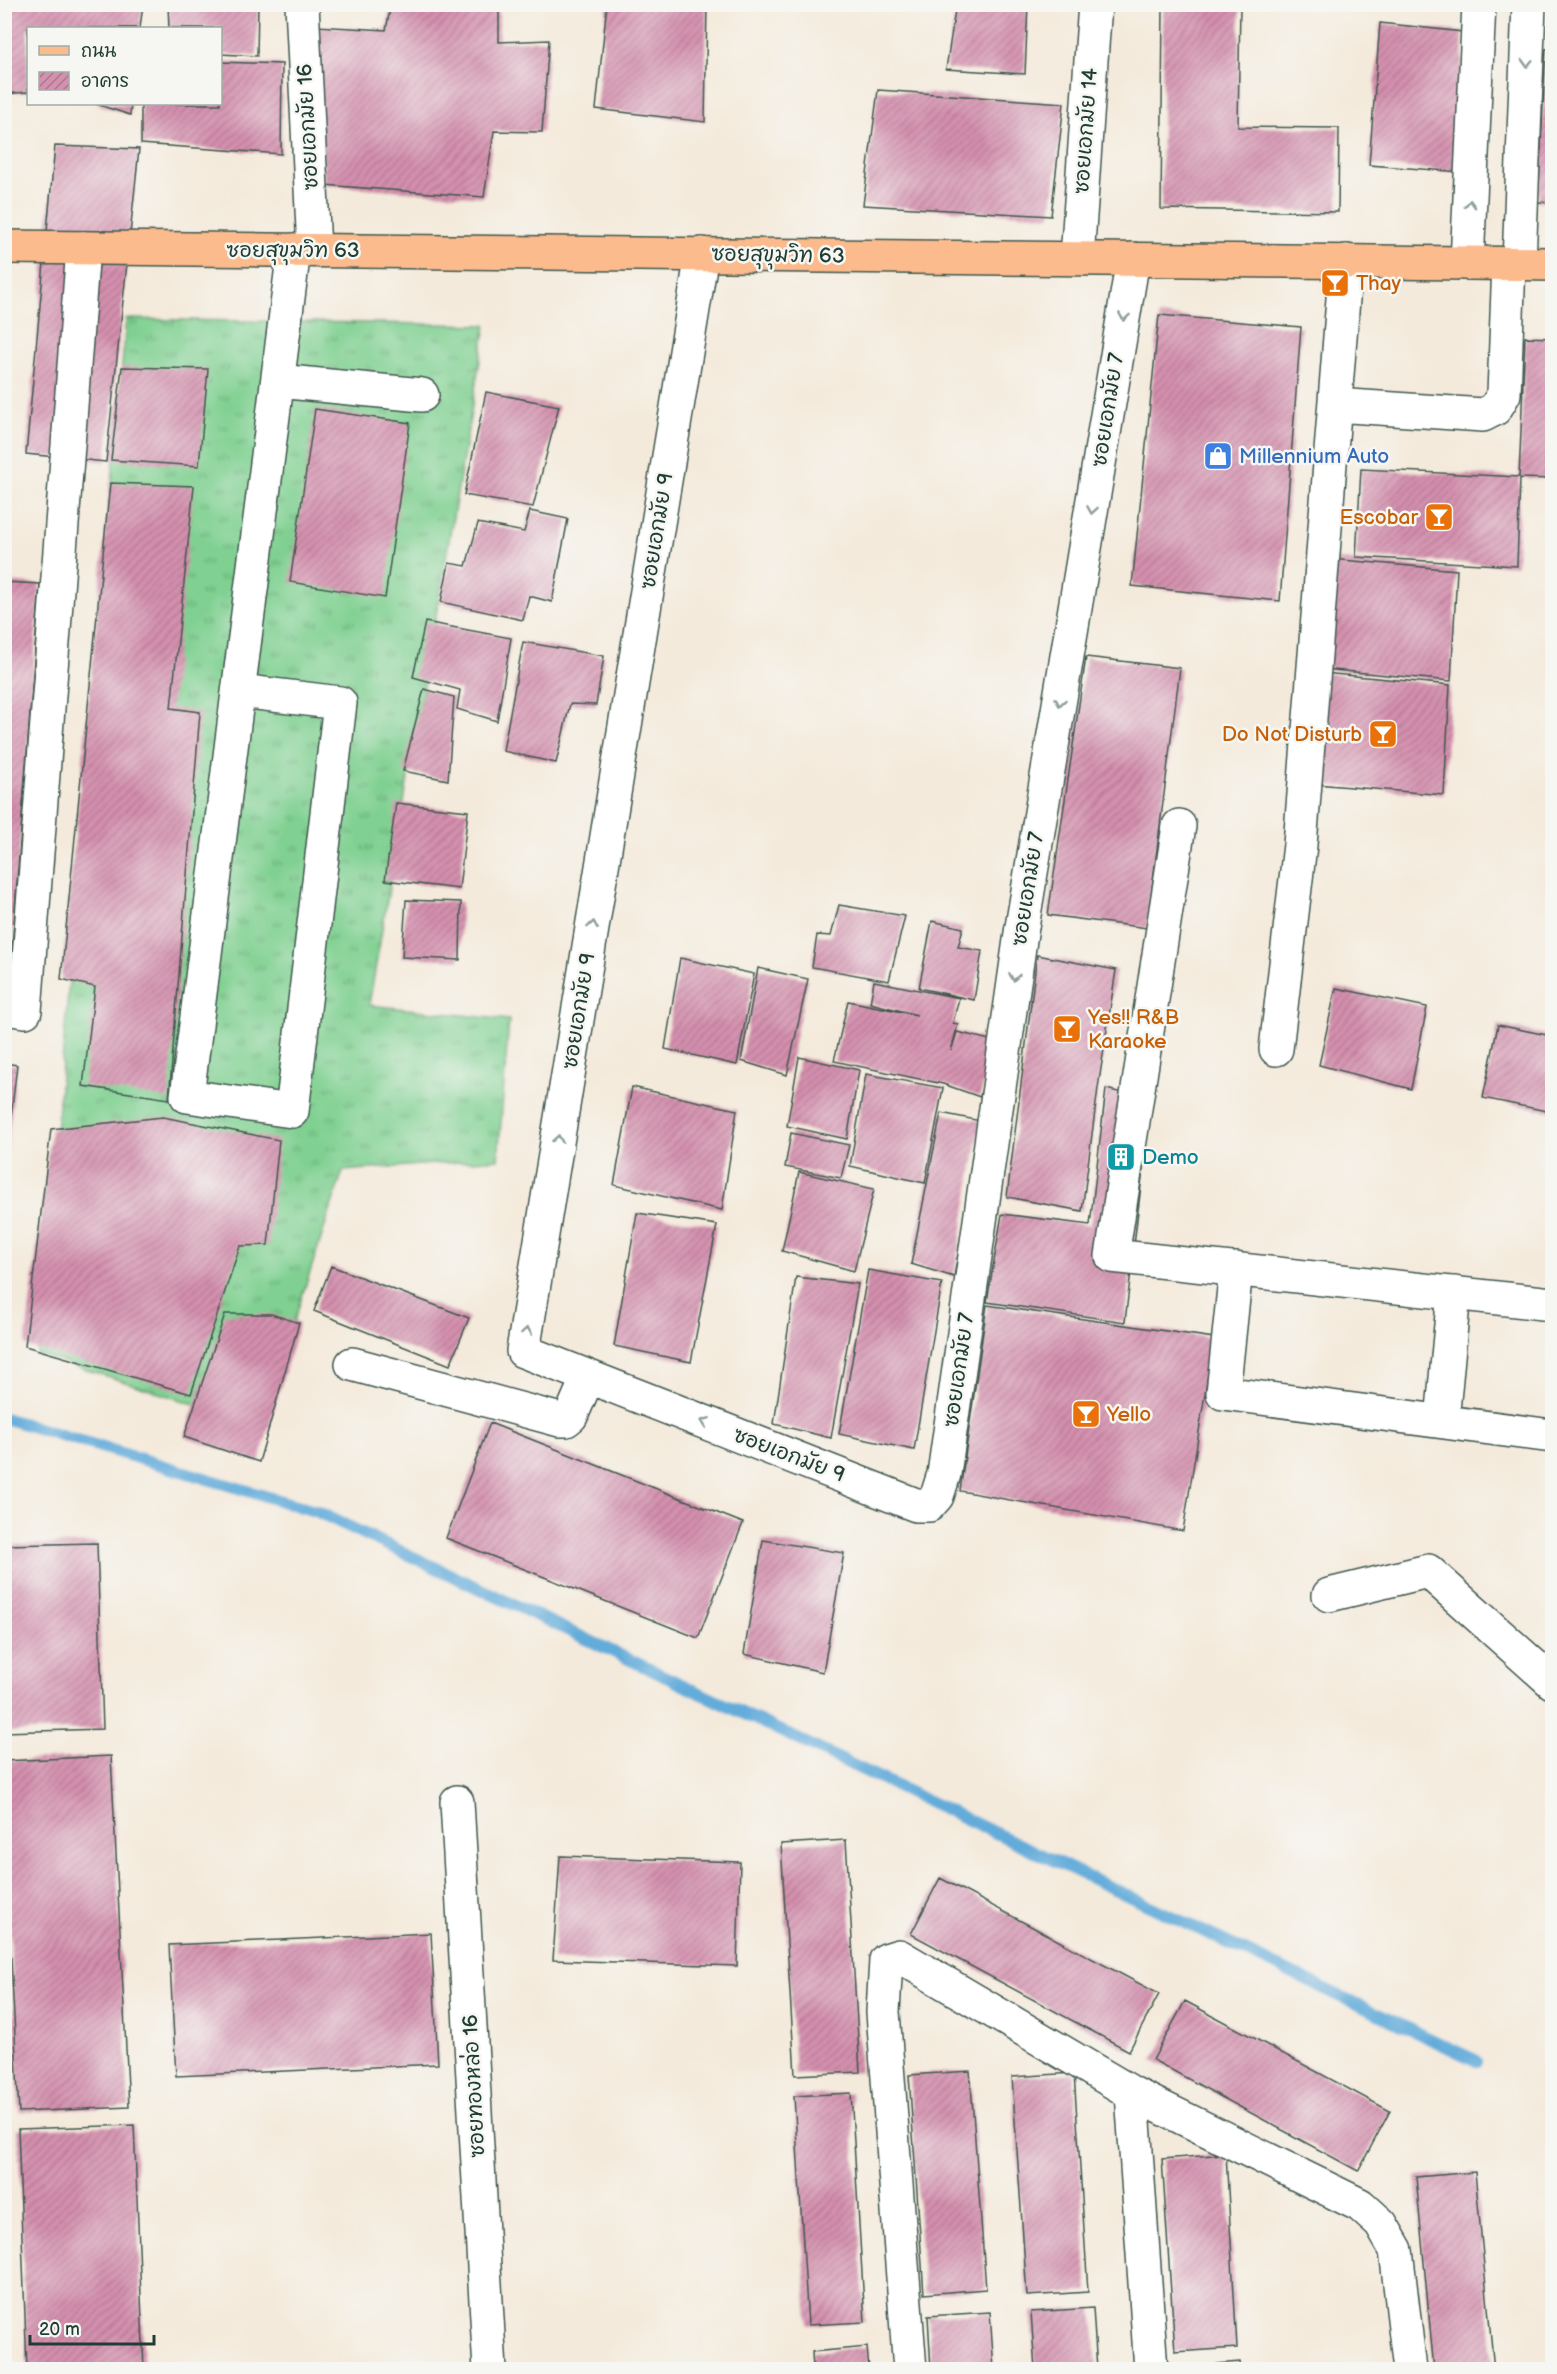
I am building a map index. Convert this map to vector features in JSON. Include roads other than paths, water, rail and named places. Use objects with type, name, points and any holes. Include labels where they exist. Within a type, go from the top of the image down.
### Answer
[{"type":"main road","name":"ซอยสุขุมวิท 63","points":[[4,247],[1552,264]]},
{"type":"street","name":"ซอยเอกมัย 16","points":[[239,691],[340,703],[292,1111],[187,1096],[278,381],[304,250],[302,4]]},
{"type":"street","name":"ซอยเอกมัย 14","points":[[1077,258],[1095,4]]},
{"type":"street","points":[[1467,263],[1479,4]]},
{"type":"street","points":[[1335,405],[1483,415],[1495,409],[1504,394],[1529,4]]},
{"type":"street","points":[[4,1008],[25,1011],[83,248]]},
{"type":"street","name":"ซอยเอกมัย 9","points":[[702,254],[524,1352],[916,1505]]},
{"type":"street","name":"ซอยเอกมัย 7","points":[[916,1505],[929,1504],[937,1496],[944,1474],[1021,933],[1133,260]]},
{"type":"street","points":[[1276,1049],[1300,845],[1346,261]]},
{"type":"street","points":[[278,381],[422,395]]},
{"type":"street","points":[[1179,826],[1112,1256],[1552,1304]]},
{"type":"street","points":[[1236,1269],[1223,1393],[1552,1436]]},
{"type":"street","points":[[1442,1421],[1454,1293]]},
{"type":"street","points":[[352,1364],[560,1420],[566,1420],[571,1416],[588,1377]]},
{"type":"street","points":[[1329,1595],[1428,1572],[1548,1668]]},
{"type":"street","name":"ซอยทองหล่อ 16","points":[[457,1802],[490,2370]]},
{"type":"street","points":[[910,2370],[883,2012],[886,1960],[899,1956],[1132,2093],[1360,2205],[1380,2224],[1396,2250],[1410,2370]]},
{"type":"street","points":[[1132,2093],[1151,2370]]},
{"type":"waterway","points":[[4,1418],[318,1512],[1477,2061]]},
{"type":"place","name":"Thay","points":[[1335,283]]},
{"type":"place","name":"Millennium Auto","points":[[1218,456]]},
{"type":"place","name":"Escobar","points":[[1439,517]]},
{"type":"place","name":"Do Not Disturb","points":[[1383,734]]},
{"type":"place","name":"Yes!! R&B Karaoke","points":[[1067,1029]]},
{"type":"place","name":"Demo","points":[[1121,1157]]},
{"type":"place","name":"Yello","points":[[1086,1414]]}]
